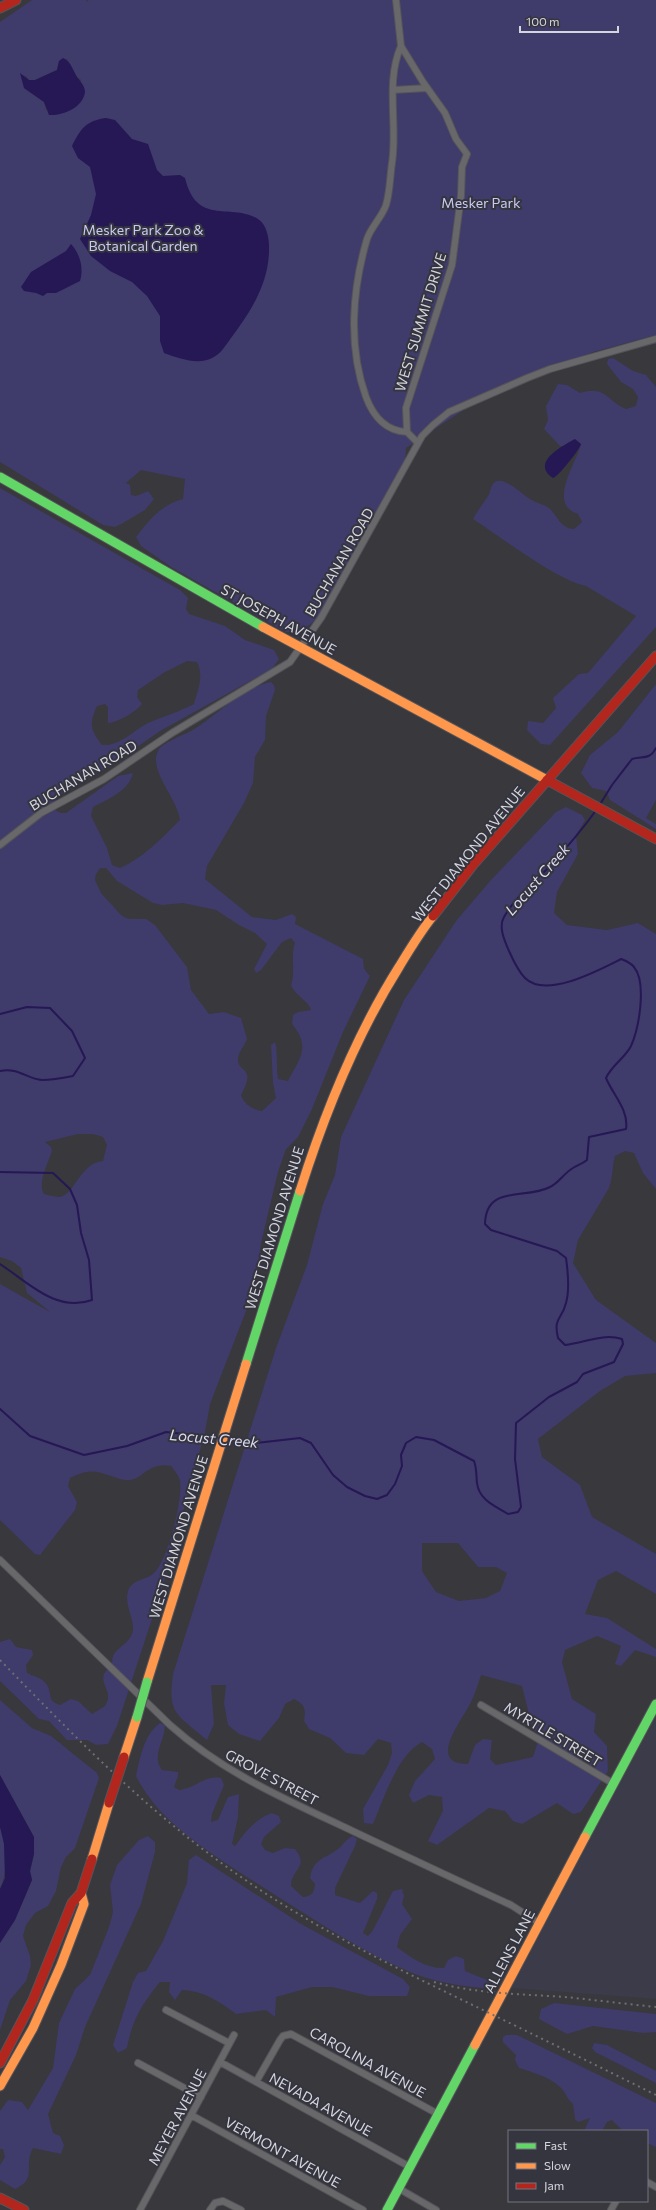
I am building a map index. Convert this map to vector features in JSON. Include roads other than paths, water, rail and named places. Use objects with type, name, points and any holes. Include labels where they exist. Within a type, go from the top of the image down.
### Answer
[{"type":"main road","points":[[0,8],[16,0]]},
{"type":"main road","name":"ST JOSEPH AVENUE","points":[[0,477],[300,648],[656,839]]},
{"type":"main road","name":"WEST DIAMOND AVENUE","points":[[0,2063],[33,2000],[72,1903],[81,1893],[317,1137],[337,1085],[360,1035],[398,967],[436,911],[472,866],[656,656]]},
{"type":"main road","name":"ALLENS LANE","points":[[387,2210],[656,1704]]},
{"type":"main road","name":"WEST DIAMOND AVENUE","points":[[0,2086],[33,2028],[61,1966],[84,1904],[81,1893]]},
{"type":"main road","points":[[0,2198],[24,2210]]},
{"type":"street","name":"WEST SUMMIT DRIVE","points":[[396,0],[402,46],[445,113],[456,139],[467,154],[462,167],[461,196],[452,265],[406,408],[407,432]]},
{"type":"street","name":"WEST SUMMIT DRIVE","points":[[402,46],[397,56],[393,90],[394,147],[386,206],[367,238],[358,281],[353,334],[362,383],[373,413],[380,421],[394,429],[407,432],[418,443]]},
{"type":"street","points":[[393,90],[428,88]]},
{"type":"street","name":"BUCHANAN ROAD","points":[[0,845],[41,813],[110,776],[172,734],[286,665],[300,648],[325,612],[418,443],[437,420],[449,412],[470,402],[544,372],[656,339]]},
{"type":"street","name":"GROVE STREET","points":[[0,1560],[170,1725],[220,1764],[240,1777],[283,1798],[511,1906],[539,1924]]},
{"type":"street","name":"MYRTLE STREET","points":[[481,1705],[614,1784]]},
{"type":"street","points":[[166,2010],[229,2043]]},
{"type":"street","name":"MEYER AVENUE","points":[[140,2210],[192,2116],[234,2035]]},
{"type":"street","name":"CAROLINA AVENUE","points":[[256,2082],[280,2040],[285,2036],[293,2035],[438,2114]]},
{"type":"street","name":"NEVADA AVENUE","points":[[220,2062],[410,2167]]},
{"type":"street","points":[[138,2063],[201,2097]]},
{"type":"street","name":"VERMONT AVENUE","points":[[192,2116],[363,2210]]},
{"type":"street","points":[[398,2188],[436,2210]]},
{"type":"street","points":[[210,2210],[215,2203],[223,2201],[241,2210]]},
{"type":"waterway","name":"Locust Creek","points":[[599,806],[612,785],[632,759],[649,756],[656,748]]},
{"type":"waterway","name":"Locust Creek","points":[[227,1438],[256,1443],[300,1438],[311,1443],[333,1475],[347,1487],[365,1496],[377,1499],[387,1495],[395,1484],[402,1466],[401,1455],[406,1443],[416,1437],[434,1440],[474,1461],[478,1489],[481,1494],[488,1502],[508,1514],[518,1512],[521,1507],[515,1459],[516,1423],[549,1397],[577,1382],[583,1374],[614,1362],[623,1344],[622,1339],[607,1337],[565,1345],[558,1338],[557,1322],[564,1309],[568,1292],[566,1258],[557,1251],[491,1230],[485,1224],[487,1211],[492,1203],[499,1198],[508,1195],[540,1191],[550,1187],[570,1170],[587,1160],[589,1137],[626,1129],[623,1109],[606,1078],[631,1046],[637,1028],[641,994],[638,974],[634,967],[621,959],[600,970],[573,980],[559,984],[534,984],[525,978],[518,969],[512,958],[502,930],[502,921],[508,910],[579,833],[597,809]]},
{"type":"waterway","name":"Locust Creek","points":[[0,1014],[27,1007],[50,1008],[72,1031],[85,1058],[73,1076],[58,1079],[42,1080],[17,1072],[6,1070],[0,1071]]},
{"type":"waterway","name":"Locust Creek","points":[[0,1172],[53,1173],[70,1189],[77,1205],[81,1233],[89,1260],[92,1300],[79,1303],[54,1299],[32,1287],[0,1264]]},
{"type":"waterway","name":"Locust Creek","points":[[0,1409],[30,1436],[84,1455],[127,1446],[166,1432],[219,1438]]},
{"type":"railway","points":[[0,1660],[79,1740],[161,1816],[220,1862],[275,1900],[362,1950],[656,2095]]},
{"type":"railway","points":[[434,1982],[483,1991],[565,1997],[656,2007]]},
{"type":"park label","name":"Mesker Park","points":[[481,202]]},
{"type":"park label","name":"Mesker Park Zoo & Botanical Garden","points":[[143,238]]}]
